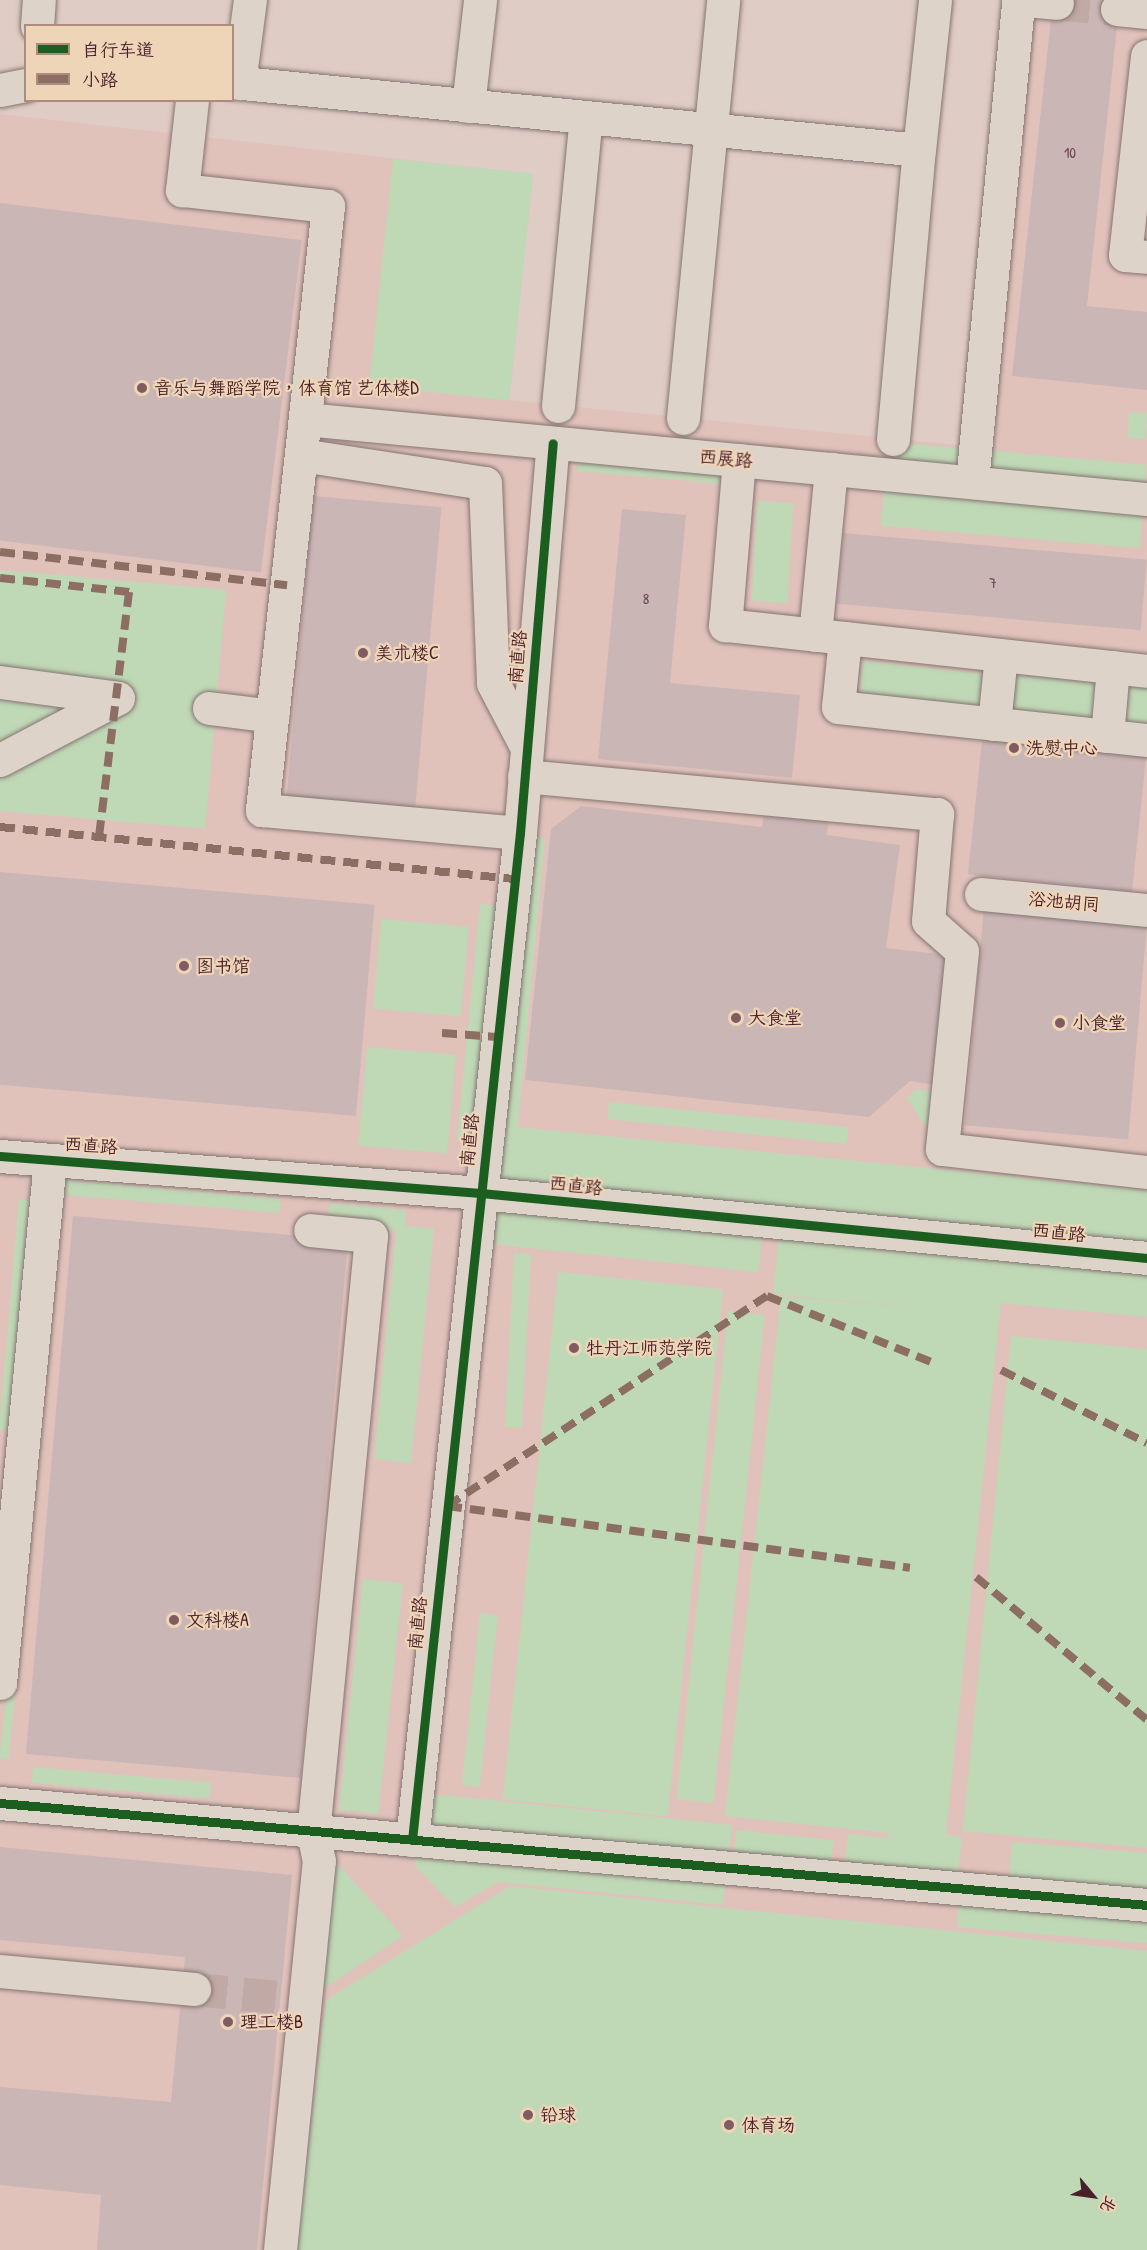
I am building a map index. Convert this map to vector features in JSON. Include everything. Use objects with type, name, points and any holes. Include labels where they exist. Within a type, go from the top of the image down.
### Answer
[{"type":"street","points":[[37,24],[39,0]]},
{"type":"street","points":[[250,0],[236,83],[919,150]]},
{"type":"street","points":[[468,106],[480,0]]},
{"type":"street","points":[[683,418],[723,0]]},
{"type":"street","points":[[893,439],[935,0]]},
{"type":"street","points":[[972,482],[1018,0]]},
{"type":"street","points":[[1147,56],[1125,255],[1147,257]]},
{"type":"street","points":[[0,90],[24,85]]},
{"type":"street","points":[[192,102],[182,190],[328,206],[262,810],[519,832]]},
{"type":"street","points":[[558,405],[586,117]]},
{"type":"street","name":"西展路","points":[[304,419],[1147,499]]},
{"type":"street","name":"南直路","points":[[412,1840],[519,832],[553,443]]},
{"type":"street","points":[[301,455],[485,483],[493,683],[526,762],[937,814],[928,921],[962,951],[942,1149],[1147,1172]]},
{"type":"street","points":[[739,460],[725,626],[1147,671]]},
{"type":"street","points":[[831,469],[830,636],[838,707],[1147,740]]},
{"type":"street","points":[[994,724],[1001,655]]},
{"type":"street","points":[[1107,736],[1113,667]]},
{"type":"street","points":[[0,682],[118,698],[0,760]]},
{"type":"street","points":[[209,708],[273,716]]},
{"type":"street","name":"浴池胡同","points":[[981,894],[1147,910]]},
{"type":"street","name":"西直路","points":[[0,1156],[480,1193],[1147,1258]]},
{"type":"street","points":[[0,1683],[8,1527],[22,1449],[50,1160]]},
{"type":"street","points":[[280,2250],[292,1998],[319,1861],[313,1833],[371,1236],[310,1230]]},
{"type":"street","points":[[0,1421],[22,1449]]},
{"type":"street","points":[[0,1803],[313,1833],[1147,1905]]},
{"type":"street","points":[[0,1971],[194,1989]]},
{"type":"shaded area","name":"牡丹江师范学院","points":[[1003,0],[1147,0],[1147,2250],[0,2250],[0,114],[533,174],[507,400],[958,445]]},
{"type":"green space","points":[[393,159],[533,174],[509,400],[369,386]]},
{"type":"green space","points":[[1129,412],[1147,413],[1146,439],[1128,438]]},
{"type":"green space","points":[[888,442],[1147,465],[1140,548],[881,526]]},
{"type":"green space","points":[[578,462],[723,475],[723,484],[577,471]]},
{"type":"green space","points":[[757,501],[793,503],[788,603],[752,601]]},
{"type":"green space","points":[[0,570],[226,590],[205,829],[0,811]]},
{"type":"green space","points":[[863,661],[986,674],[982,714],[859,701]]},
{"type":"green space","points":[[1012,674],[1104,684],[1100,726],[1008,717]]},
{"type":"green space","points":[[1126,686],[1147,688],[1147,732],[1122,730]]},
{"type":"green space","points":[[527,837],[545,838],[518,1127],[1147,1190],[1147,1249],[499,1185],[502,1143],[457,1139],[480,904],[520,908]]},
{"type":"green space","points":[[381,919],[469,927],[461,1016],[373,1009]]},
{"type":"green space","points":[[367,1047],[456,1055],[447,1153],[358,1146]]},
{"type":"green space","points":[[916,1089],[936,1091],[927,1130],[907,1098]]},
{"type":"green space","points":[[609,1102],[849,1127],[847,1144],[607,1119]]},
{"type":"green space","points":[[56,1179],[281,1199],[279,1213],[63,1195],[41,1435],[31,1434]]},
{"type":"green space","points":[[19,1199],[34,1201],[14,1431],[0,1430],[0,1419]]},
{"type":"green space","points":[[329,1203],[406,1210],[405,1226],[434,1229],[411,1463],[374,1459],[396,1230],[328,1224]]},
{"type":"green space","points":[[493,1204],[763,1232],[758,1272],[489,1244]]},
{"type":"green space","points":[[780,1225],[1147,1262],[1147,1317],[1001,1303],[946,1834],[962,1838],[957,1882],[844,1870],[848,1834],[887,1838],[888,1833],[725,1816],[781,1296],[942,1310],[773,1294]]},
{"type":"green space","points":[[514,1253],[531,1254],[522,1428],[505,1427]]},
{"type":"green space","points":[[558,1272],[723,1289],[668,1816],[503,1799]]},
{"type":"green space","points":[[728,1311],[765,1315],[713,1803],[677,1799]]},
{"type":"green space","points":[[1011,1336],[1147,1349],[1147,1848],[963,1831]]},
{"type":"green space","points":[[22,1544],[31,1545],[8,1759],[0,1758],[0,1753]]},
{"type":"green space","points":[[363,1579],[403,1583],[379,1814],[339,1810]]},
{"type":"green space","points":[[480,1613],[498,1615],[480,1787],[462,1785]]},
{"type":"green space","points":[[33,1767],[211,1783],[210,1799],[32,1783]]},
{"type":"green space","points":[[423,1793],[732,1825],[723,1905],[498,1882],[455,1907],[415,1866]]},
{"type":"green space","points":[[736,1830],[833,1840],[831,1866],[733,1856]]},
{"type":"green space","points":[[1012,1842],[1147,1853],[1147,1943],[957,1927],[959,1894],[1007,1898]]},
{"type":"green space","points":[[329,1854],[403,1936],[314,1995]]},
{"type":"green space","name":"体育场","points":[[510,1886],[1147,1951],[1147,2250],[296,2250],[326,2000]]},
{"type":"building","points":[[1053,0],[1120,0],[1087,306],[1147,312],[1147,390],[1012,376]]},
{"type":"building","name":"音乐与舞蹈学院，体育馆 艺体楼D","points":[[0,203],[302,240],[261,573],[0,541]]},
{"type":"building","name":"美术楼C","points":[[313,496],[442,507],[415,809],[287,798]]},
{"type":"building","points":[[622,509],[686,515],[670,683],[800,695],[792,778],[598,759]]},
{"type":"building","points":[[843,533],[1147,560],[1141,630],[837,604]]},
{"type":"building","points":[[983,731],[1147,748],[1132,891],[968,874]]},
{"type":"building","name":"大食堂","points":[[765,803],[830,810],[827,835],[900,845],[886,948],[946,955],[935,1085],[910,1081],[869,1117],[525,1080],[551,829],[581,806],[762,827]]},
{"type":"building","name":"图书馆","points":[[0,872],[375,905],[356,1116],[0,1085]]},
{"type":"building","name":"小食堂","points":[[984,906],[1147,920],[1128,1139],[965,1125]]},
{"type":"building","name":"文科楼A","points":[[73,1216],[348,1240],[301,1778],[26,1754]]},
{"type":"building","name":"理工楼B","points":[[0,1847],[292,1875],[257,2250],[97,2250],[101,2195],[0,2185],[0,2087],[171,2102],[185,1957],[0,1940]]},
{"type":"tunnel","points":[[1057,3],[1117,9]]},
{"type":"tunnel","points":[[194,1989],[279,1997]]},
{"type":"marked path","points":[[0,552],[287,585]]},
{"type":"marked path","points":[[0,578],[129,592],[99,836]]},
{"type":"marked path","points":[[0,827],[514,879]]},
{"type":"marked path","points":[[442,1033],[497,1037]]},
{"type":"marked path","points":[[447,1506],[767,1296],[931,1362]]},
{"type":"marked path","points":[[1001,1370],[1147,1443]]},
{"type":"marked path","points":[[447,1506],[910,1568]]},
{"type":"marked path","points":[[976,1577],[1147,1720]]},
{"type":"cycle path","points":[[412,1840],[520,833],[553,443]]},
{"type":"cycle path","points":[[0,1156],[481,1193],[1147,1258]]},
{"type":"cycle path","points":[[0,1803],[1147,1905]]},
{"type":"place","name":"音乐与舞蹈学院，体育馆 艺体楼D","points":[[142,388]]},
{"type":"place","name":"美术楼C","points":[[363,653]]},
{"type":"place","name":"洗熨中心","points":[[1014,748]]},
{"type":"place","name":"图书馆","points":[[184,966]]},
{"type":"place","name":"大食堂","points":[[736,1018]]},
{"type":"place","name":"小食堂","points":[[1060,1023]]},
{"type":"place","name":"牡丹江师范学院","points":[[574,1348]]},
{"type":"place","name":"文科楼A","points":[[174,1620]]},
{"type":"place","name":"理工楼B","points":[[228,2022]]},
{"type":"place","name":"铅球","points":[[528,2115]]},
{"type":"place","name":"体育场","points":[[729,2125]]}]
